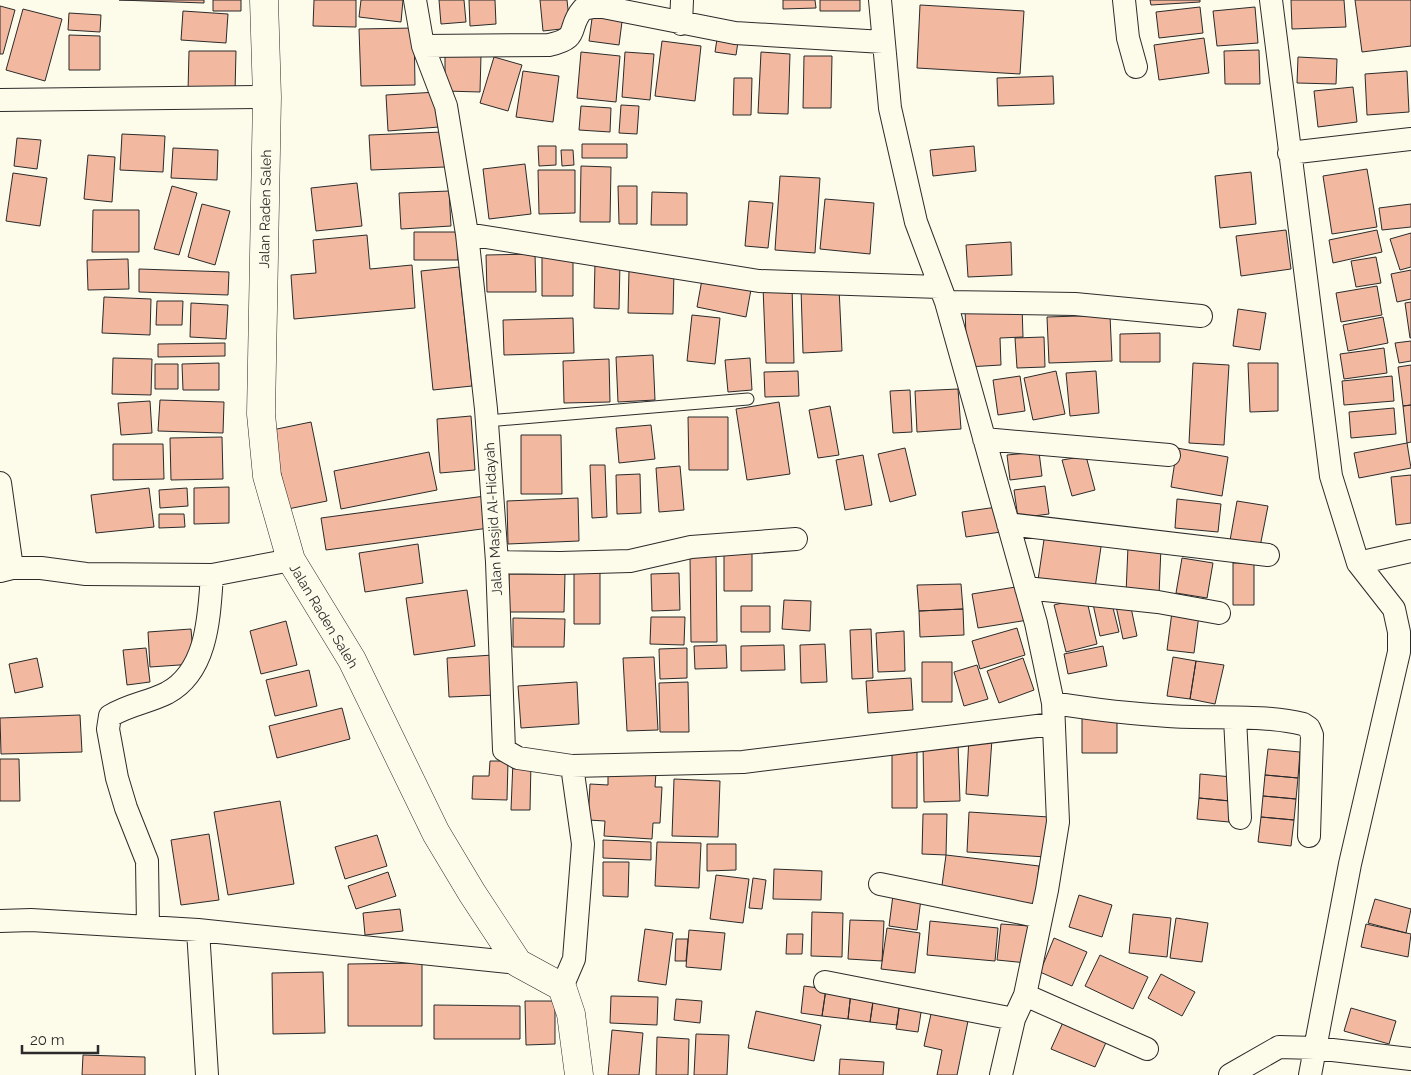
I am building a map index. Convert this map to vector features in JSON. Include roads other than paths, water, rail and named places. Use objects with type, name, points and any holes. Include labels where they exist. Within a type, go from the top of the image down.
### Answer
[{"type":"street","name":"Jalan Raden Saleh","points":[[264,0],[267,97],[261,414],[267,476],[290,560],[352,660],[436,833],[518,964]]},
{"type":"street","name":"Jalan Masjid Al-Hidayah","points":[[415,0],[423,46],[446,106],[467,234],[487,421],[497,562],[504,750],[518,758],[572,766]]},
{"type":"street","points":[[682,0],[682,24]]},
{"type":"street","points":[[880,0],[890,108],[916,222],[942,294],[1026,588],[1053,714],[1058,822],[1025,995],[1014,1019],[1001,1075]]},
{"type":"street","points":[[1124,0],[1128,38],[1136,67]]},
{"type":"street","points":[[1271,0],[1331,476],[1358,563],[1394,609],[1399,632],[1399,652],[1350,864],[1310,1075]]},
{"type":"street","points":[[423,46],[549,45],[564,42],[570,38],[583,9],[598,6],[682,24],[736,32],[883,42]]},
{"type":"street","points":[[0,100],[267,97]]},
{"type":"street","points":[[1289,153],[1411,139]]},
{"type":"street","points":[[467,234],[759,281],[1074,304],[1201,316]]},
{"type":"street","points":[[984,439],[1170,455]]},
{"type":"street","points":[[0,483],[6,570],[41,568],[86,574],[212,575],[290,560]]},
{"type":"street","points":[[1008,524],[1268,555]]},
{"type":"street","points":[[497,562],[630,561],[691,546],[796,539]]},
{"type":"street","points":[[1358,563],[1411,551]]},
{"type":"street","points":[[148,926],[147,860],[126,808],[117,778],[108,729],[110,716],[126,706],[148,702],[169,692],[189,676],[200,654],[207,627],[212,575]]},
{"type":"street","points":[[1026,588],[1158,602],[1219,613]]},
{"type":"street","points":[[579,1075],[571,1014],[562,987],[574,959],[583,844],[572,766],[743,762],[1092,709],[1168,716],[1295,722],[1309,728],[1312,735],[1309,836]]},
{"type":"street","points":[[1235,718],[1240,818]]},
{"type":"street","points":[[880,884],[1041,917]]},
{"type":"street","points":[[0,920],[31,920],[198,930],[518,964],[562,987]]},
{"type":"street","points":[[198,930],[207,1075]]},
{"type":"street","points":[[825,982],[1014,1019]]},
{"type":"street","points":[[1025,995],[1147,1049]]},
{"type":"street","points":[[1230,1075],[1279,1048],[1315,1048],[1411,1060]]},
{"type":"lane","points":[[487,421],[748,399]]}]
